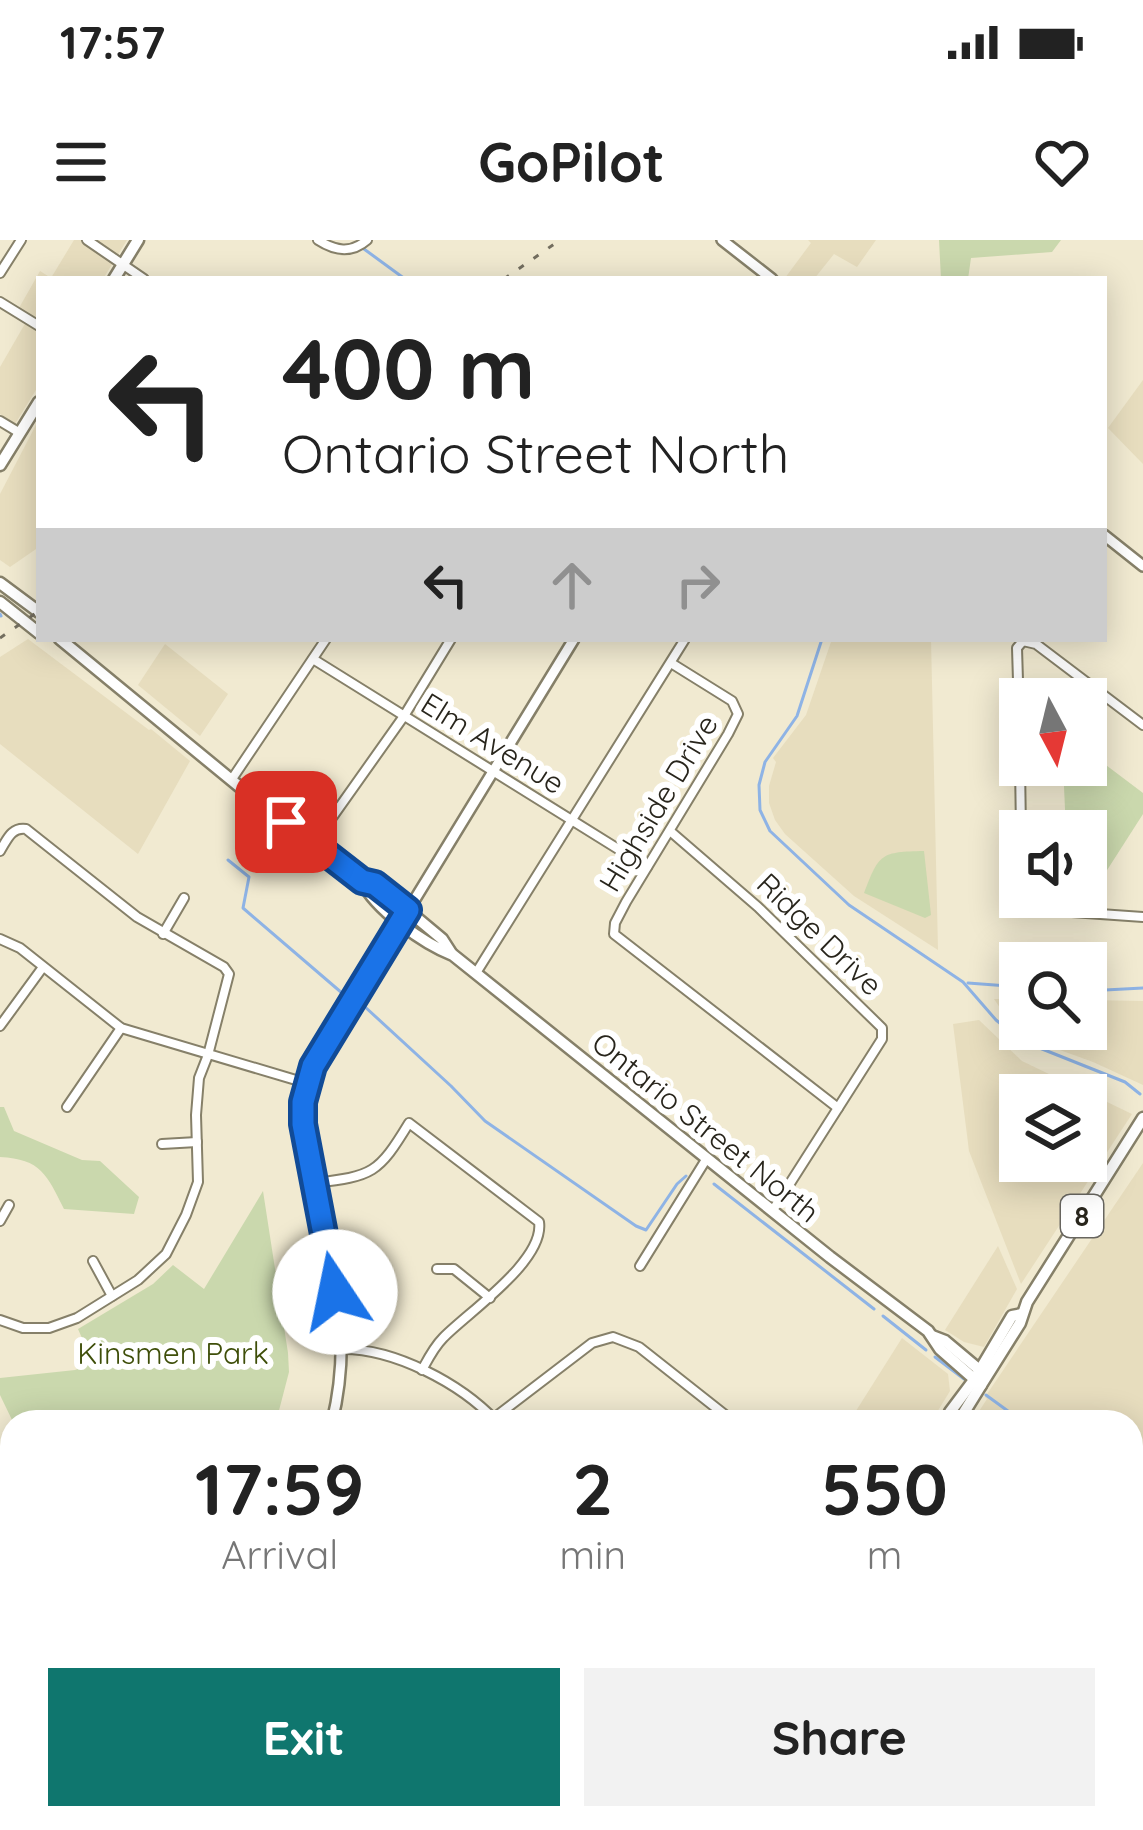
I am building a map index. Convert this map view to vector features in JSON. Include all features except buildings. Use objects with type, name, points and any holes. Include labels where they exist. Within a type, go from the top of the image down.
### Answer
[{"type":"main road","points":[[116,276],[138,240]]},
{"type":"main road","points":[[0,465],[36,407]]},
{"type":"main road","points":[[0,583],[36,611]]},
{"type":"main road","points":[[0,602],[36,631]]},
{"type":"main road","name":"Ontario Street North","points":[[64,642],[362,881],[375,884],[404,916],[442,939],[451,953],[981,1378]]},
{"type":"main road","name":"8","points":[[965,1410],[1012,1316],[1022,1314],[1143,1118]]},
{"type":"street","points":[[0,273],[21,240]]},
{"type":"street","points":[[87,240],[140,276]]},
{"type":"street","points":[[318,240],[340,250],[362,244]]},
{"type":"street","points":[[722,240],[768,276]]},
{"type":"street","points":[[0,302],[36,324]]},
{"type":"street","points":[[0,421],[20,433]]},
{"type":"street","points":[[1107,538],[1143,566]]},
{"type":"street","points":[[232,779],[324,642]]},
{"type":"street","points":[[314,843],[404,716],[449,642]]},
{"type":"street","points":[[334,1410],[343,1348],[303,1124],[306,1083],[572,642]]},
{"type":"street","points":[[476,973],[683,642]]},
{"type":"street","points":[[1018,678],[1017,648],[1022,642]]},
{"type":"street","points":[[1027,642],[1081,678]]},
{"type":"street","name":"Elm Avenue","points":[[313,659],[647,868]]},
{"type":"street","name":"Highside Drive","points":[[671,663],[732,701],[738,714],[615,923],[614,934],[838,1108]]},
{"type":"street","points":[[1107,698],[1143,725]]},
{"type":"street","points":[[0,851],[11,833],[26,829],[137,917],[229,974],[199,1078],[198,1182],[166,1254],[138,1280],[77,1318],[49,1328],[23,1328],[0,1320]]},
{"type":"street","name":"Ridge Drive","points":[[670,831],[758,907],[882,1028],[882,1039],[773,1210]]},
{"type":"street","points":[[163,934],[184,898]]},
{"type":"street","points":[[1107,914],[1143,917]]},
{"type":"street","points":[[0,939],[20,948],[121,1028],[306,1083]]},
{"type":"street","points":[[0,1026],[43,967]]},
{"type":"street","points":[[67,1107],[121,1028]]},
{"type":"street","points":[[314,1183],[369,1174],[409,1124],[538,1222],[535,1242],[507,1282],[440,1340],[422,1370]]},
{"type":"street","points":[[161,1144],[197,1142]]},
{"type":"street","points":[[640,1266],[707,1158]]},
{"type":"street","points":[[0,1221],[10,1205]]},
{"type":"street","points":[[93,1261],[112,1296]]},
{"type":"street","points":[[437,1269],[454,1269],[490,1298]]},
{"type":"street","points":[[507,1410],[592,1342],[614,1337],[631,1341],[719,1410]]},
{"type":"street","points":[[343,1348],[377,1351],[422,1370],[483,1410]]},
{"type":"shaded area","points":[[74,240],[127,240],[105,276],[52,276]]},
{"type":"shaded area","points":[[808,240],[876,240],[857,267],[834,254],[816,276],[786,276],[811,243]]},
{"type":"shaded area","points":[[36,278],[36,390],[15,424],[0,414],[0,367],[26,322],[15,315]]},
{"type":"shaded area","points":[[1143,380],[1143,464],[1108,428]]},
{"type":"shaded area","points":[[36,425],[36,549],[10,567],[0,560],[0,494]]},
{"type":"shaded area","points":[[28,639],[190,761],[138,854],[0,744],[0,657]]},
{"type":"shaded area","points":[[831,642],[931,642],[938,950],[854,896],[775,820],[769,803],[773,758],[806,715]]},
{"type":"shaded area","points":[[165,644],[228,694],[200,736],[138,685]]},
{"type":"shaded area","points":[[1107,1000],[1143,1001],[1143,1085],[1060,1050],[1107,1050]]},
{"type":"shaded area","points":[[979,1020],[999,1039],[999,1050],[1010,1050],[1049,1074],[999,1074],[999,1182],[1088,1182],[1021,1284],[969,1151],[953,1024]]},
{"type":"shaded area","points":[[1107,1102],[1132,1114],[1107,1152]]},
{"type":"shaded area","points":[[1143,1163],[1143,1410],[980,1410]]},
{"type":"shaded area","points":[[998,1246],[1017,1289],[984,1347],[945,1330]]},
{"type":"shaded area","points":[[902,1338],[948,1374],[950,1391],[938,1410],[857,1410]]},
{"type":"green space","points":[[939,240],[1061,240],[1052,252],[971,258],[968,276],[941,276]]},
{"type":"green space","points":[[1107,766],[1143,793],[1143,814],[1107,870],[1107,810],[1065,810],[1064,786],[1107,786]]},
{"type":"green space","points":[[924,851],[931,915],[925,918],[864,893],[884,857]]},
{"type":"green space","points":[[0,1107],[14,1131],[82,1160],[100,1161],[139,1197],[134,1214],[64,1209],[34,1165],[0,1157]]},
{"type":"green space","name":"Kinsmen Park","points":[[263,1191],[288,1353],[289,1372],[279,1410],[7,1410],[0,1395],[0,1378],[75,1370],[93,1363],[78,1329],[153,1284],[173,1265],[204,1289]]},
{"type":"waterway","points":[[364,249],[401,276]]},
{"type":"waterway","points":[[821,642],[797,716],[765,762],[760,810],[770,831],[849,905],[963,982],[1022,1041],[1125,1082],[1140,1094]]},
{"type":"waterway","points":[[228,860],[249,877],[243,908],[342,993]]},
{"type":"waterway","points":[[968,983],[999,985]]},
{"type":"waterway","points":[[1107,990],[1143,988]]},
{"type":"waterway","points":[[364,1006],[485,1121],[636,1226],[646,1230],[686,1176]]},
{"type":"waterway","points":[[714,1184],[874,1309]]},
{"type":"waterway","points":[[883,1316],[926,1350]]},
{"type":"waterway","points":[[935,1357],[964,1379]]},
{"type":"waterway","points":[[986,1395],[1007,1410]]},
{"type":"railway","points":[[508,276],[560,240]]},
{"type":"railway","points":[[0,638],[36,613]]},
{"type":"route","points":[[286,822],[408,910],[306,1083],[303,1124],[335,1292]]}]
